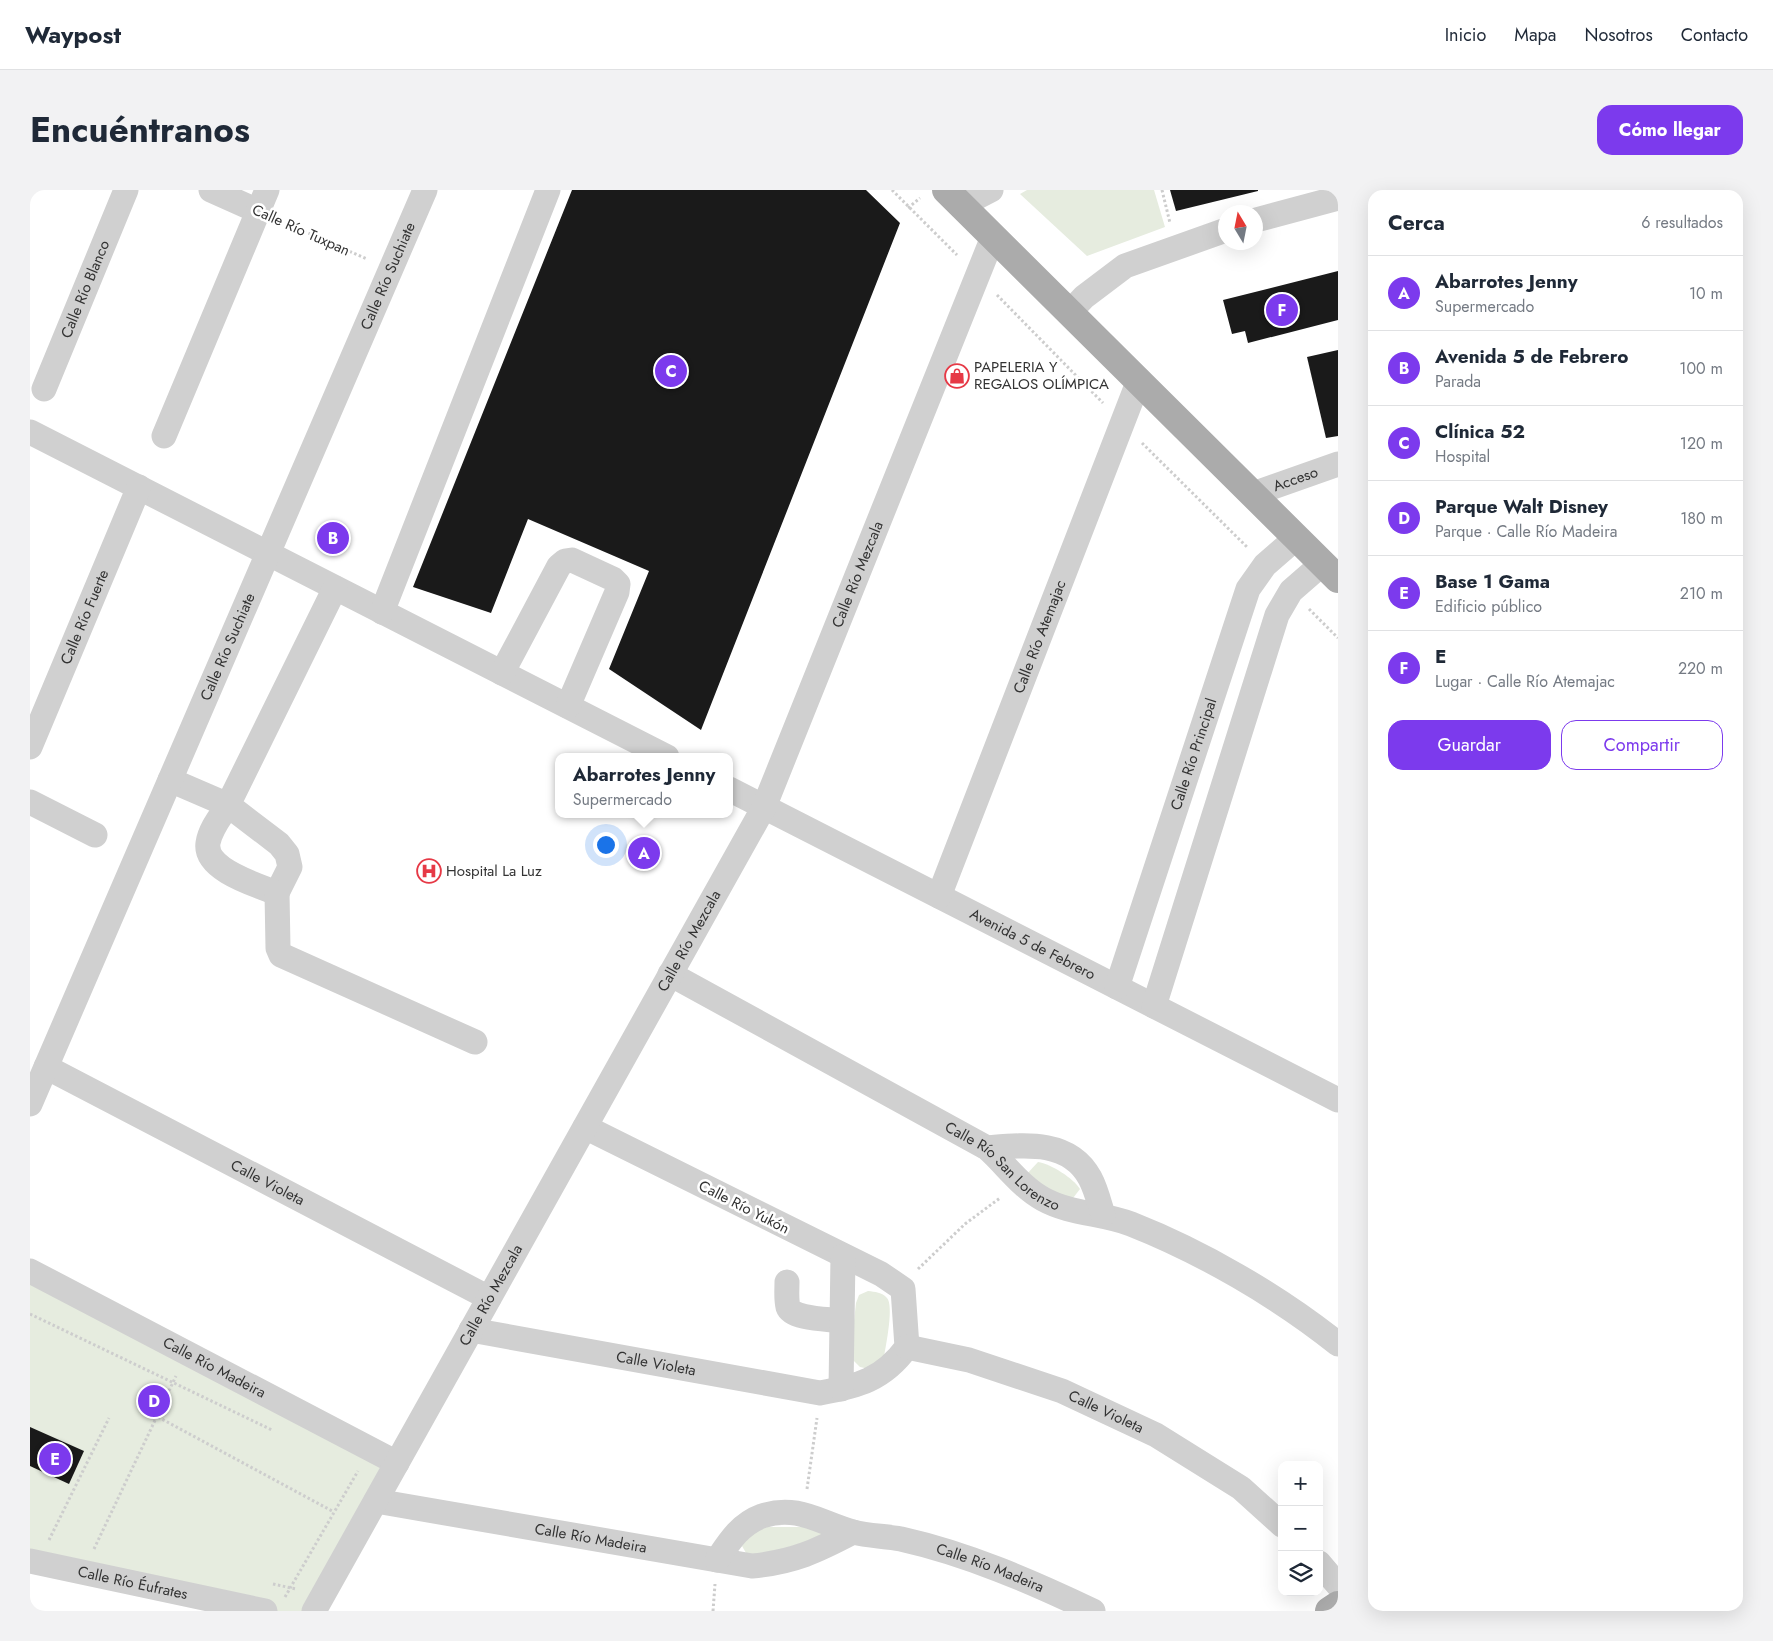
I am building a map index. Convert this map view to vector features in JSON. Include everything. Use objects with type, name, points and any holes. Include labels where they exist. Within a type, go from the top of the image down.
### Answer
[{"type":"main road","points":[[943,197],[993,237],[1139,380],[1330,572]]},
{"type":"main road","points":[[1329,1611],[1338,1605]]},
{"type":"street","name":"Calle Río Blanco","points":[[44,389],[126,190]]},
{"type":"street","name":"Calle Río Tuxpan","points":[[211,190],[262,200]]},
{"type":"street","name":"Calle Río Suchiate","points":[[30,1104],[425,190]]},
{"type":"street","points":[[382,612],[548,190]]},
{"type":"street","points":[[943,197],[991,190]]},
{"type":"street","points":[[1263,218],[1338,198]]},
{"type":"street","points":[[164,436],[262,200]]},
{"type":"street","points":[[1070,312],[1084,297],[1124,266],[1218,233]]},
{"type":"street","name":"Calle Río Mezcala","points":[[314,1611],[764,807],[993,237]]},
{"type":"street","name":"Calle Río Atemajac","points":[[939,896],[1139,380]]},
{"type":"street","points":[[30,432],[659,753]]},
{"type":"street","name":"Acceso","points":[[1253,494],[1338,464]]},
{"type":"street","name":"Calle Río Fuerte","points":[[30,747],[139,487]]},
{"type":"street","name":"Calle Río Principal","points":[[1117,987],[1248,588],[1265,565],[1296,538]]},
{"type":"street","points":[[502,673],[559,566],[565,560],[572,560],[613,579],[618,584],[617,592],[568,706]]},
{"type":"street","points":[[1154,1006],[1277,615],[1291,591],[1330,572]]},
{"type":"street","points":[[277,892],[221,869],[211,858],[208,845],[210,833],[228,804],[336,588]]},
{"type":"street","points":[[170,780],[228,804],[279,844],[287,854],[290,867],[277,892],[278,948],[281,955],[475,1042]]},
{"type":"street","name":"Avenida 5 de Febrero","points":[[733,791],[1338,1098]]},
{"type":"street","points":[[30,802],[95,835]]},
{"type":"street","name":"Calle Río San Lorenzo","points":[[670,974],[987,1148],[1018,1181],[1043,1199],[1070,1210],[1103,1214],[1131,1224],[1197,1254],[1271,1297],[1338,1344]]},
{"type":"street","name":"Calle Violeta","points":[[46,1067],[489,1298]]},
{"type":"street","name":"Calle Río Yukón","points":[[585,1127],[881,1274],[903,1289]]},
{"type":"street","points":[[987,1148],[1033,1144],[1072,1158],[1091,1179],[1103,1214]]},
{"type":"street","points":[[843,1256],[841,1321],[830,1391],[875,1378],[895,1364],[907,1347],[903,1289]]},
{"type":"street","name":"Calle Río Madeira","points":[[30,1270],[370,1449],[386,1482],[716,1560],[752,1566],[785,1563],[815,1552],[853,1532]]},
{"type":"street","points":[[787,1282],[790,1311],[800,1316],[841,1321]]},
{"type":"street","name":"Calle Violeta","points":[[472,1330],[830,1391]]},
{"type":"street","name":"Calle Violeta","points":[[907,1347],[969,1360],[1062,1391],[1156,1435],[1241,1488],[1278,1521]]},
{"type":"street","name":"Calle Río Madeira","points":[[716,1560],[732,1536],[749,1522],[777,1513],[804,1513],[853,1532],[901,1539],[971,1559],[1093,1611]]},
{"type":"street","name":"Calle Río Éufrates","points":[[34,1562],[274,1607]]},
{"type":"street","points":[[1323,1568],[1338,1585]]},
{"type":"path","points":[[902,190],[896,196],[909,208],[943,197]]},
{"type":"path","points":[[1162,190],[1176,247]]},
{"type":"path","name":"Calle Río Tuxpan","points":[[262,200],[390,270]]},
{"type":"path","points":[[903,1289],[918,1269],[965,1224],[1001,1197],[1018,1181]]},
{"type":"path","points":[[30,1314],[279,1433]]},
{"type":"path","points":[[82,1572],[188,1353]]},
{"type":"path","points":[[804,1513],[830,1391]]},
{"type":"path","points":[[158,1416],[334,1512]]},
{"type":"path","points":[[34,1562],[109,1418]]},
{"type":"path","points":[[274,1607],[334,1512],[370,1449]]},
{"type":"path","points":[[349,1466],[386,1482]]},
{"type":"shaded area","points":[[1027,190],[1154,190],[1165,227],[1087,256],[1020,194]]},
{"type":"shaded area","points":[[1038,1162],[1067,1176],[1077,1185],[1080,1189],[1070,1202],[1026,1175]]},
{"type":"shaded area","points":[[30,1271],[397,1463],[314,1611],[265,1611],[30,1561]]},
{"type":"shaded area","points":[[868,1291],[885,1296],[889,1302],[890,1309],[884,1357],[869,1369],[860,1367],[850,1357],[856,1303],[859,1295]]},
{"type":"shaded area","points":[[764,1527],[814,1527],[824,1535],[763,1557],[746,1553],[742,1546],[747,1536]]},
{"type":"building","points":[[572,190],[866,190],[900,223],[701,730],[609,669],[649,571],[528,519],[491,613],[413,587]]},
{"type":"building","points":[[1170,190],[1258,190],[1258,191],[1176,211]]},
{"type":"building","points":[[1338,271],[1338,320],[1248,343],[1245,331],[1232,334],[1223,300]]},
{"type":"building","points":[[1338,350],[1338,436],[1326,438],[1307,357]]},
{"type":"building","points":[[30,1427],[84,1451],[69,1484],[30,1466]]},
{"type":"place","name":"E","points":[[1282,310]]},
{"type":"place","name":"Clínica 52","points":[[671,371]]},
{"type":"place","name":"PAPELERIA Y REGALOS OLÍMPICA","points":[[957,376]]},
{"type":"place","name":"Avenida 5 de Febrero","points":[[333,538]]},
{"type":"place","name":"Abarrotes Jenny","points":[[644,853]]},
{"type":"place","name":"Hospital La Luz","points":[[429,871]]},
{"type":"place","name":"Parque Walt Disney","points":[[154,1401]]},
{"type":"place","name":"Base 1 Gama","points":[[55,1459]]}]
